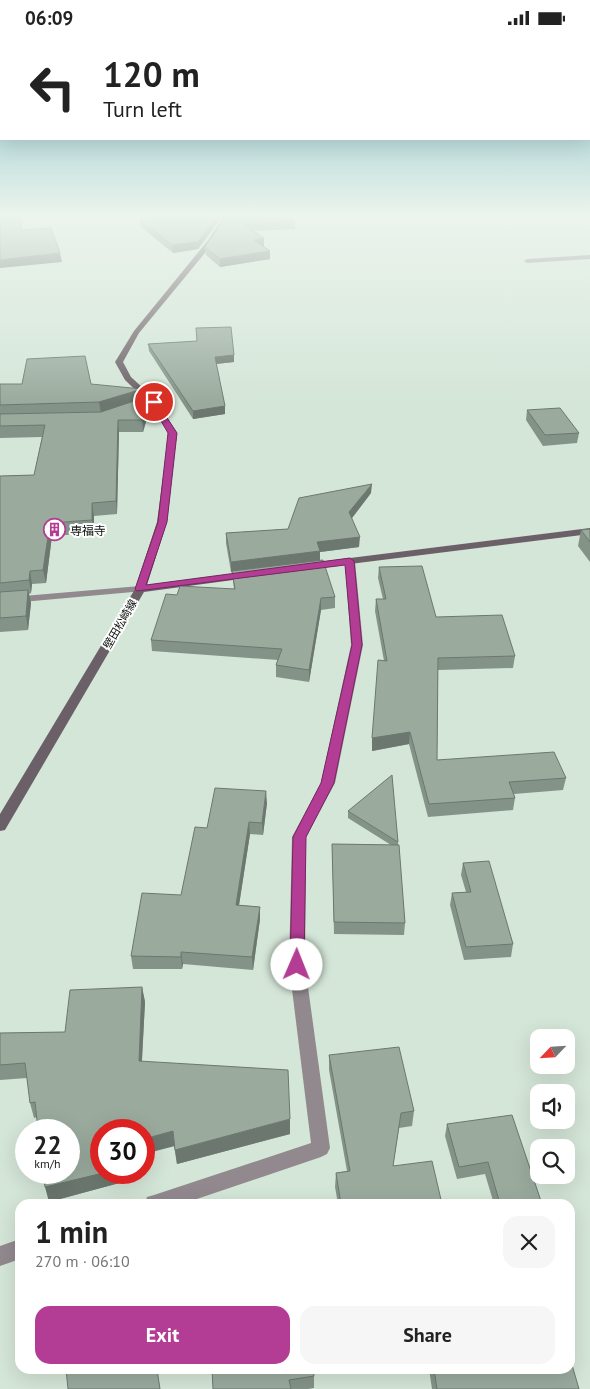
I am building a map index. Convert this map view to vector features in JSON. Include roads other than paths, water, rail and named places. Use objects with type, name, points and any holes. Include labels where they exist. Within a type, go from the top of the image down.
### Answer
[{"type":"main road","name":"壁田松崎線","points":[[0,826],[140,589],[162,522],[172,433],[128,378],[119,362],[127,344],[183,277]]},
{"type":"main road","points":[[302,567],[590,531]]},
{"type":"main road","points":[[140,589],[254,574]]},
{"type":"street","points":[[169,1199],[321,1148],[297,965],[300,837],[328,783],[357,645],[350,561]]},
{"type":"street","points":[[0,601],[140,589]]},
{"type":"street","points":[[0,1256],[15,1251]]},
{"type":"place","name":"専福寺","points":[[54,530]]}]
